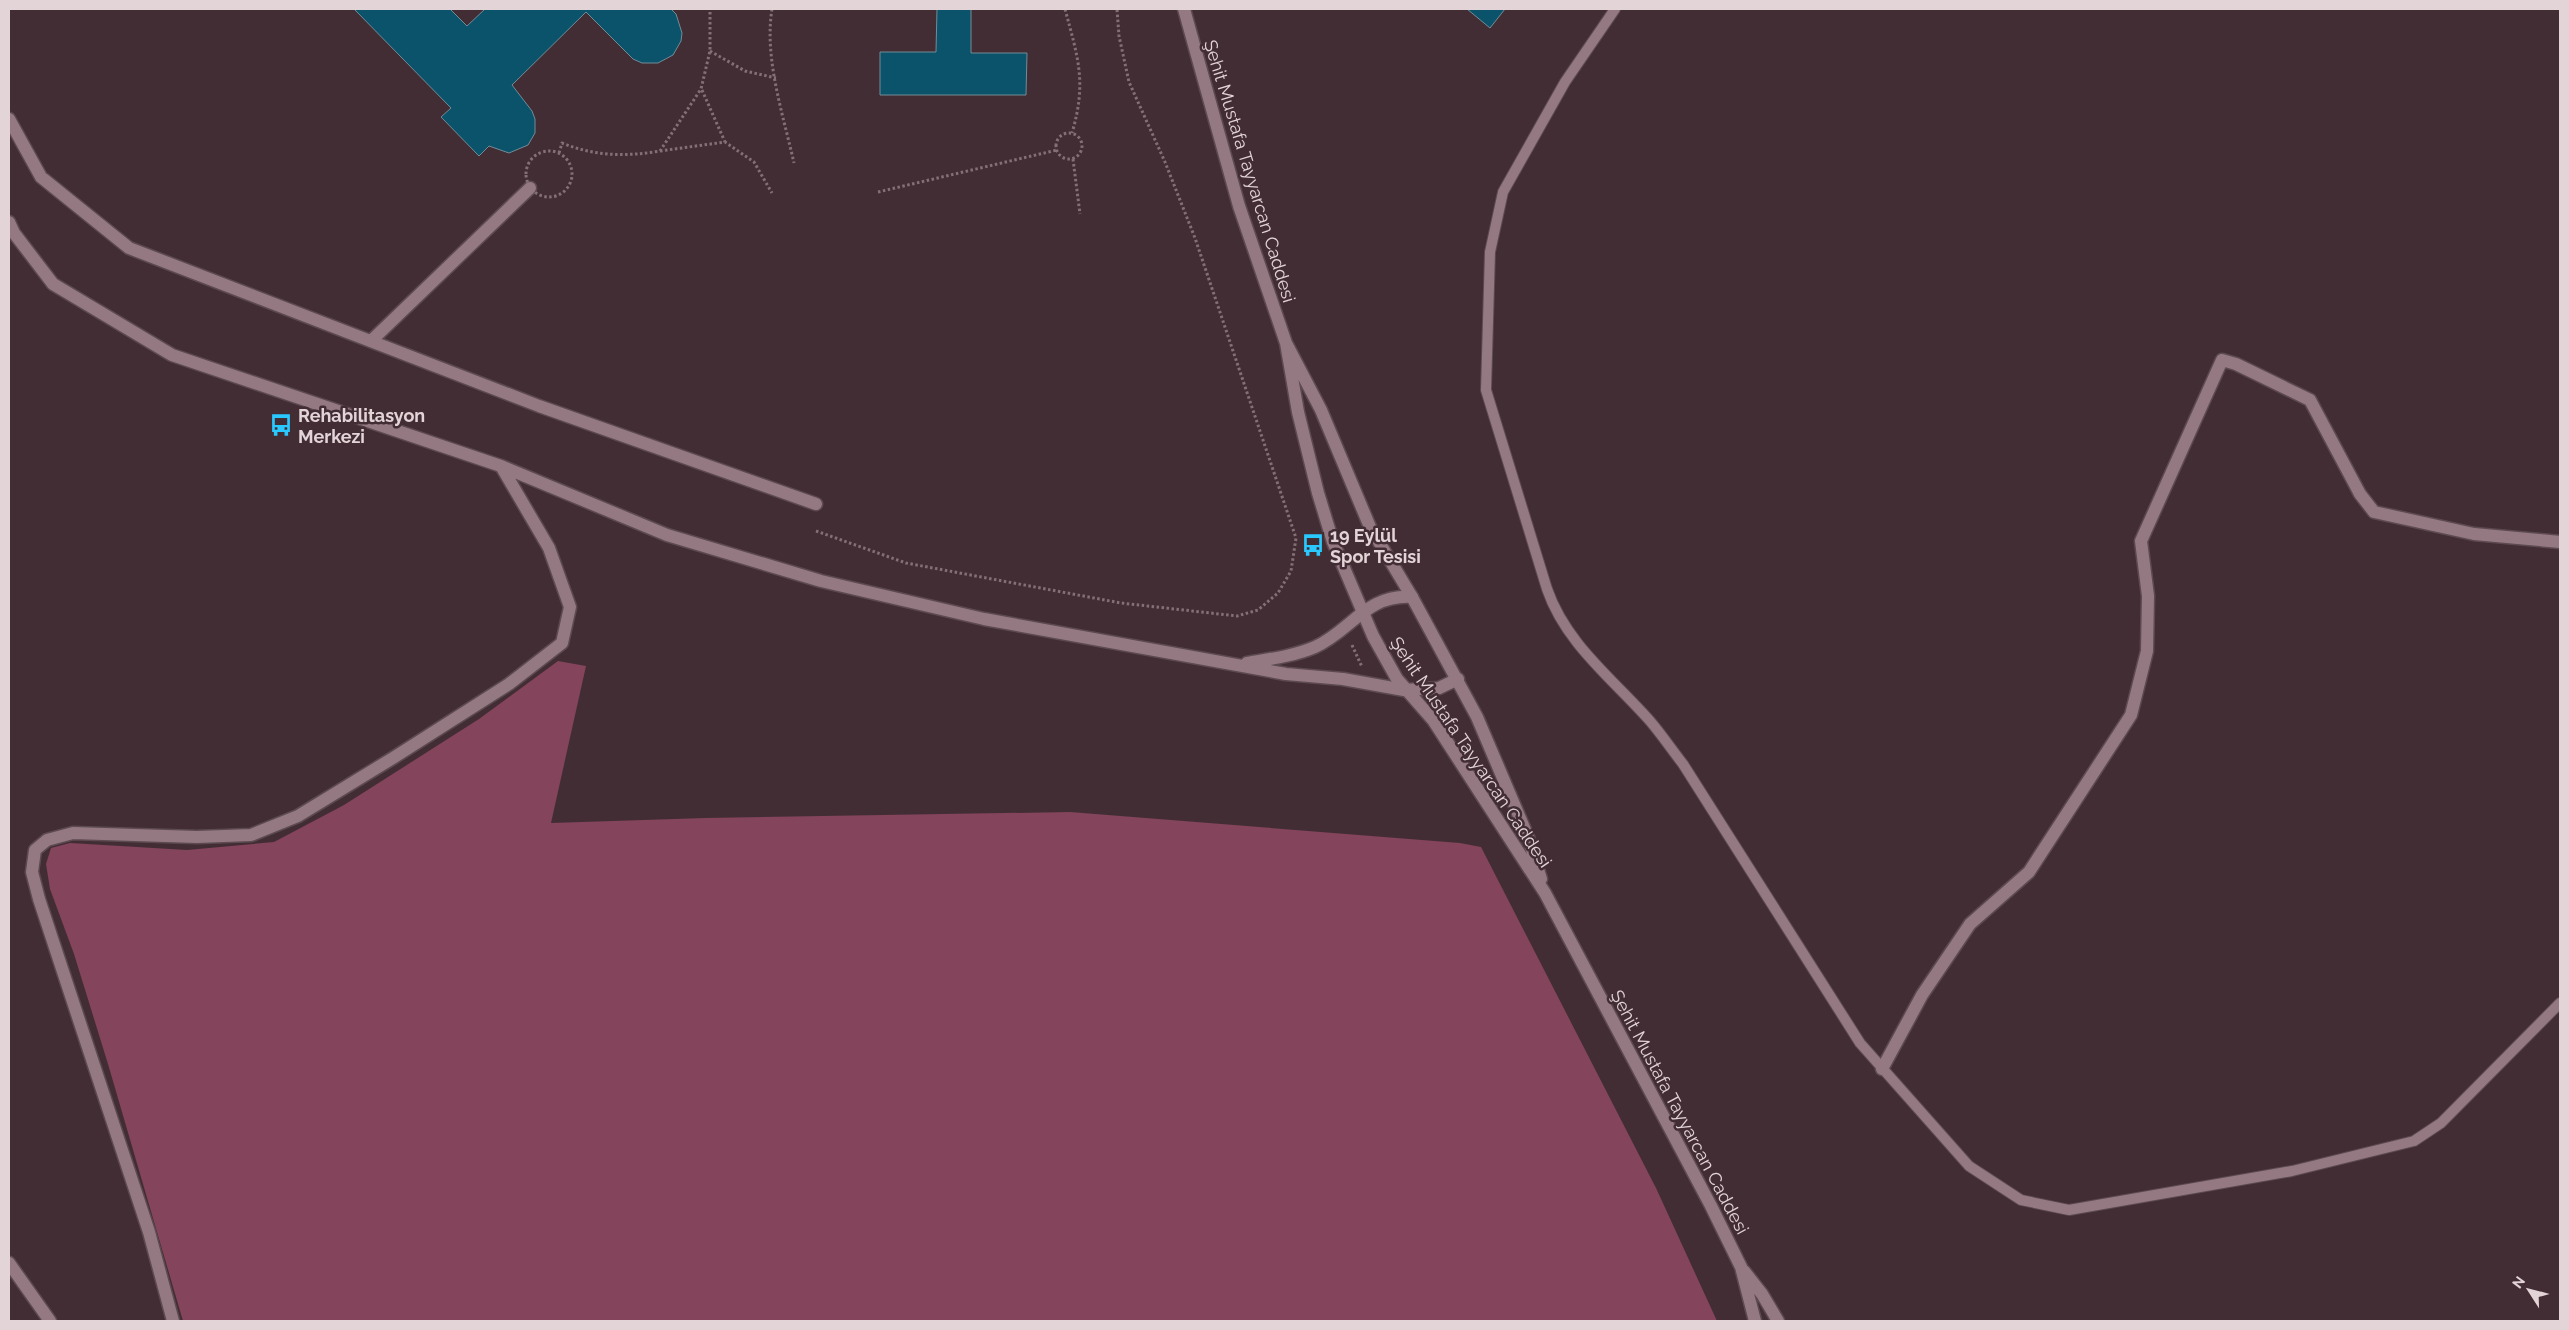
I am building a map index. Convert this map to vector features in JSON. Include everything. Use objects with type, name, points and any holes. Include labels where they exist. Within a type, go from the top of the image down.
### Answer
[{"type":"street","name":"Şehit Mustafa Tayyarcan Caddesi","points":[[1184,9],[1239,206],[1286,343],[1320,410],[1370,526],[1458,679],[1506,783],[1528,838],[1546,893]]},
{"type":"street","points":[[9,119],[40,177],[129,248],[539,406],[816,504]]},
{"type":"street","points":[[371,341],[530,188]]},
{"type":"street","points":[[9,222],[14,233],[54,284],[172,355],[501,466],[667,535],[822,581],[984,619],[1240,664],[1286,674],[1343,679],[1404,690],[1439,688],[1458,679]]},
{"type":"street","name":"Şehit Mustafa Tayyarcan Caddesi","points":[[1286,343],[1298,412],[1318,493],[1333,542],[1361,612],[1404,690],[1433,720],[1546,893],[1711,1206],[1740,1267],[1755,1321]]},
{"type":"street","points":[[1882,1069],[1922,995],[1970,924],[2030,872],[2132,715],[2148,651],[2148,596],[2141,541],[2222,360],[2236,364],[2310,400],[2360,494],[2374,512],[2474,534],[2560,542]]},
{"type":"street","points":[[173,1321],[149,1232],[39,899],[32,872],[35,850],[46,840],[73,833],[197,837],[251,835],[298,816],[385,763],[509,684],[562,644],[570,607],[549,548],[501,466]]},
{"type":"street","points":[[1240,664],[1294,654],[1316,647],[1361,612],[1389,599],[1400,596],[1412,597]]},
{"type":"street","points":[[9,1263],[50,1321]]},
{"type":"street","name":"Şehit Mustafa Tayyarcan Caddesi","points":[[1740,1267],[1762,1294],[1778,1321]]},
{"type":"lane","points":[[1615,9],[1564,82],[1503,192],[1490,252],[1486,390],[1556,613],[1600,670],[1650,721],[1683,764],[1860,1043],[1969,1166],[2021,1200],[2068,1210],[2292,1171],[2414,1140],[2441,1123],[2560,1003]]},
{"type":"path","points":[[660,151],[701,89],[710,51],[710,9]]},
{"type":"path","points":[[772,9],[770,23],[771,48],[794,162]]},
{"type":"path","points":[[1066,9],[1080,66],[1081,95],[1072,133]]},
{"type":"path","points":[[816,531],[897,560],[924,566],[1121,603],[1237,616],[1258,610],[1278,593],[1291,571],[1296,538],[1194,238],[1165,162],[1129,82],[1119,36],[1117,9]]},
{"type":"path","points":[[710,51],[745,71],[776,78]]},
{"type":"path","points":[[701,89],[725,142],[754,162],[772,193]]},
{"type":"path","points":[[1066,133],[1072,133],[1079,136],[1083,146],[1079,155],[1073,159],[1063,158],[1057,150],[1056,143],[1066,133]]},
{"type":"path","points":[[559,153],[562,143],[592,154],[625,155],[725,142]]},
{"type":"path","points":[[878,192],[1057,150]]},
{"type":"path","points":[[541,152],[559,153],[570,167],[571,178],[566,189],[550,197],[538,194],[530,188],[526,176],[531,159],[541,152]]},
{"type":"path","points":[[1073,159],[1080,214]]},
{"type":"path","points":[[1352,645],[1362,667]]},
{"type":"shaded area","points":[[558,661],[586,666],[551,823],[705,818],[1070,812],[1460,843],[1481,847],[1656,1188],[1717,1321],[183,1321],[108,1064],[74,954],[50,889],[46,864],[51,848],[70,843],[187,850],[274,842],[344,805],[479,719]]},
{"type":"building","points":[[354,9],[450,9],[467,26],[485,9],[671,9],[676,14],[682,33],[681,41],[673,55],[658,63],[642,63],[633,59],[586,12],[512,85],[532,111],[535,119],[535,133],[528,145],[509,153],[489,146],[479,156],[441,117],[451,108]]},
{"type":"building","points":[[937,9],[971,9],[971,53],[1027,53],[1026,95],[880,95],[880,52],[936,52]]},
{"type":"building","points":[[1467,9],[1505,9],[1490,28]]},
{"type":"place","name":"Rehabilitasyon Merkezi","points":[[281,425]]},
{"type":"place","name":"19 Eylül Spor Tesisi","points":[[1313,545]]}]
